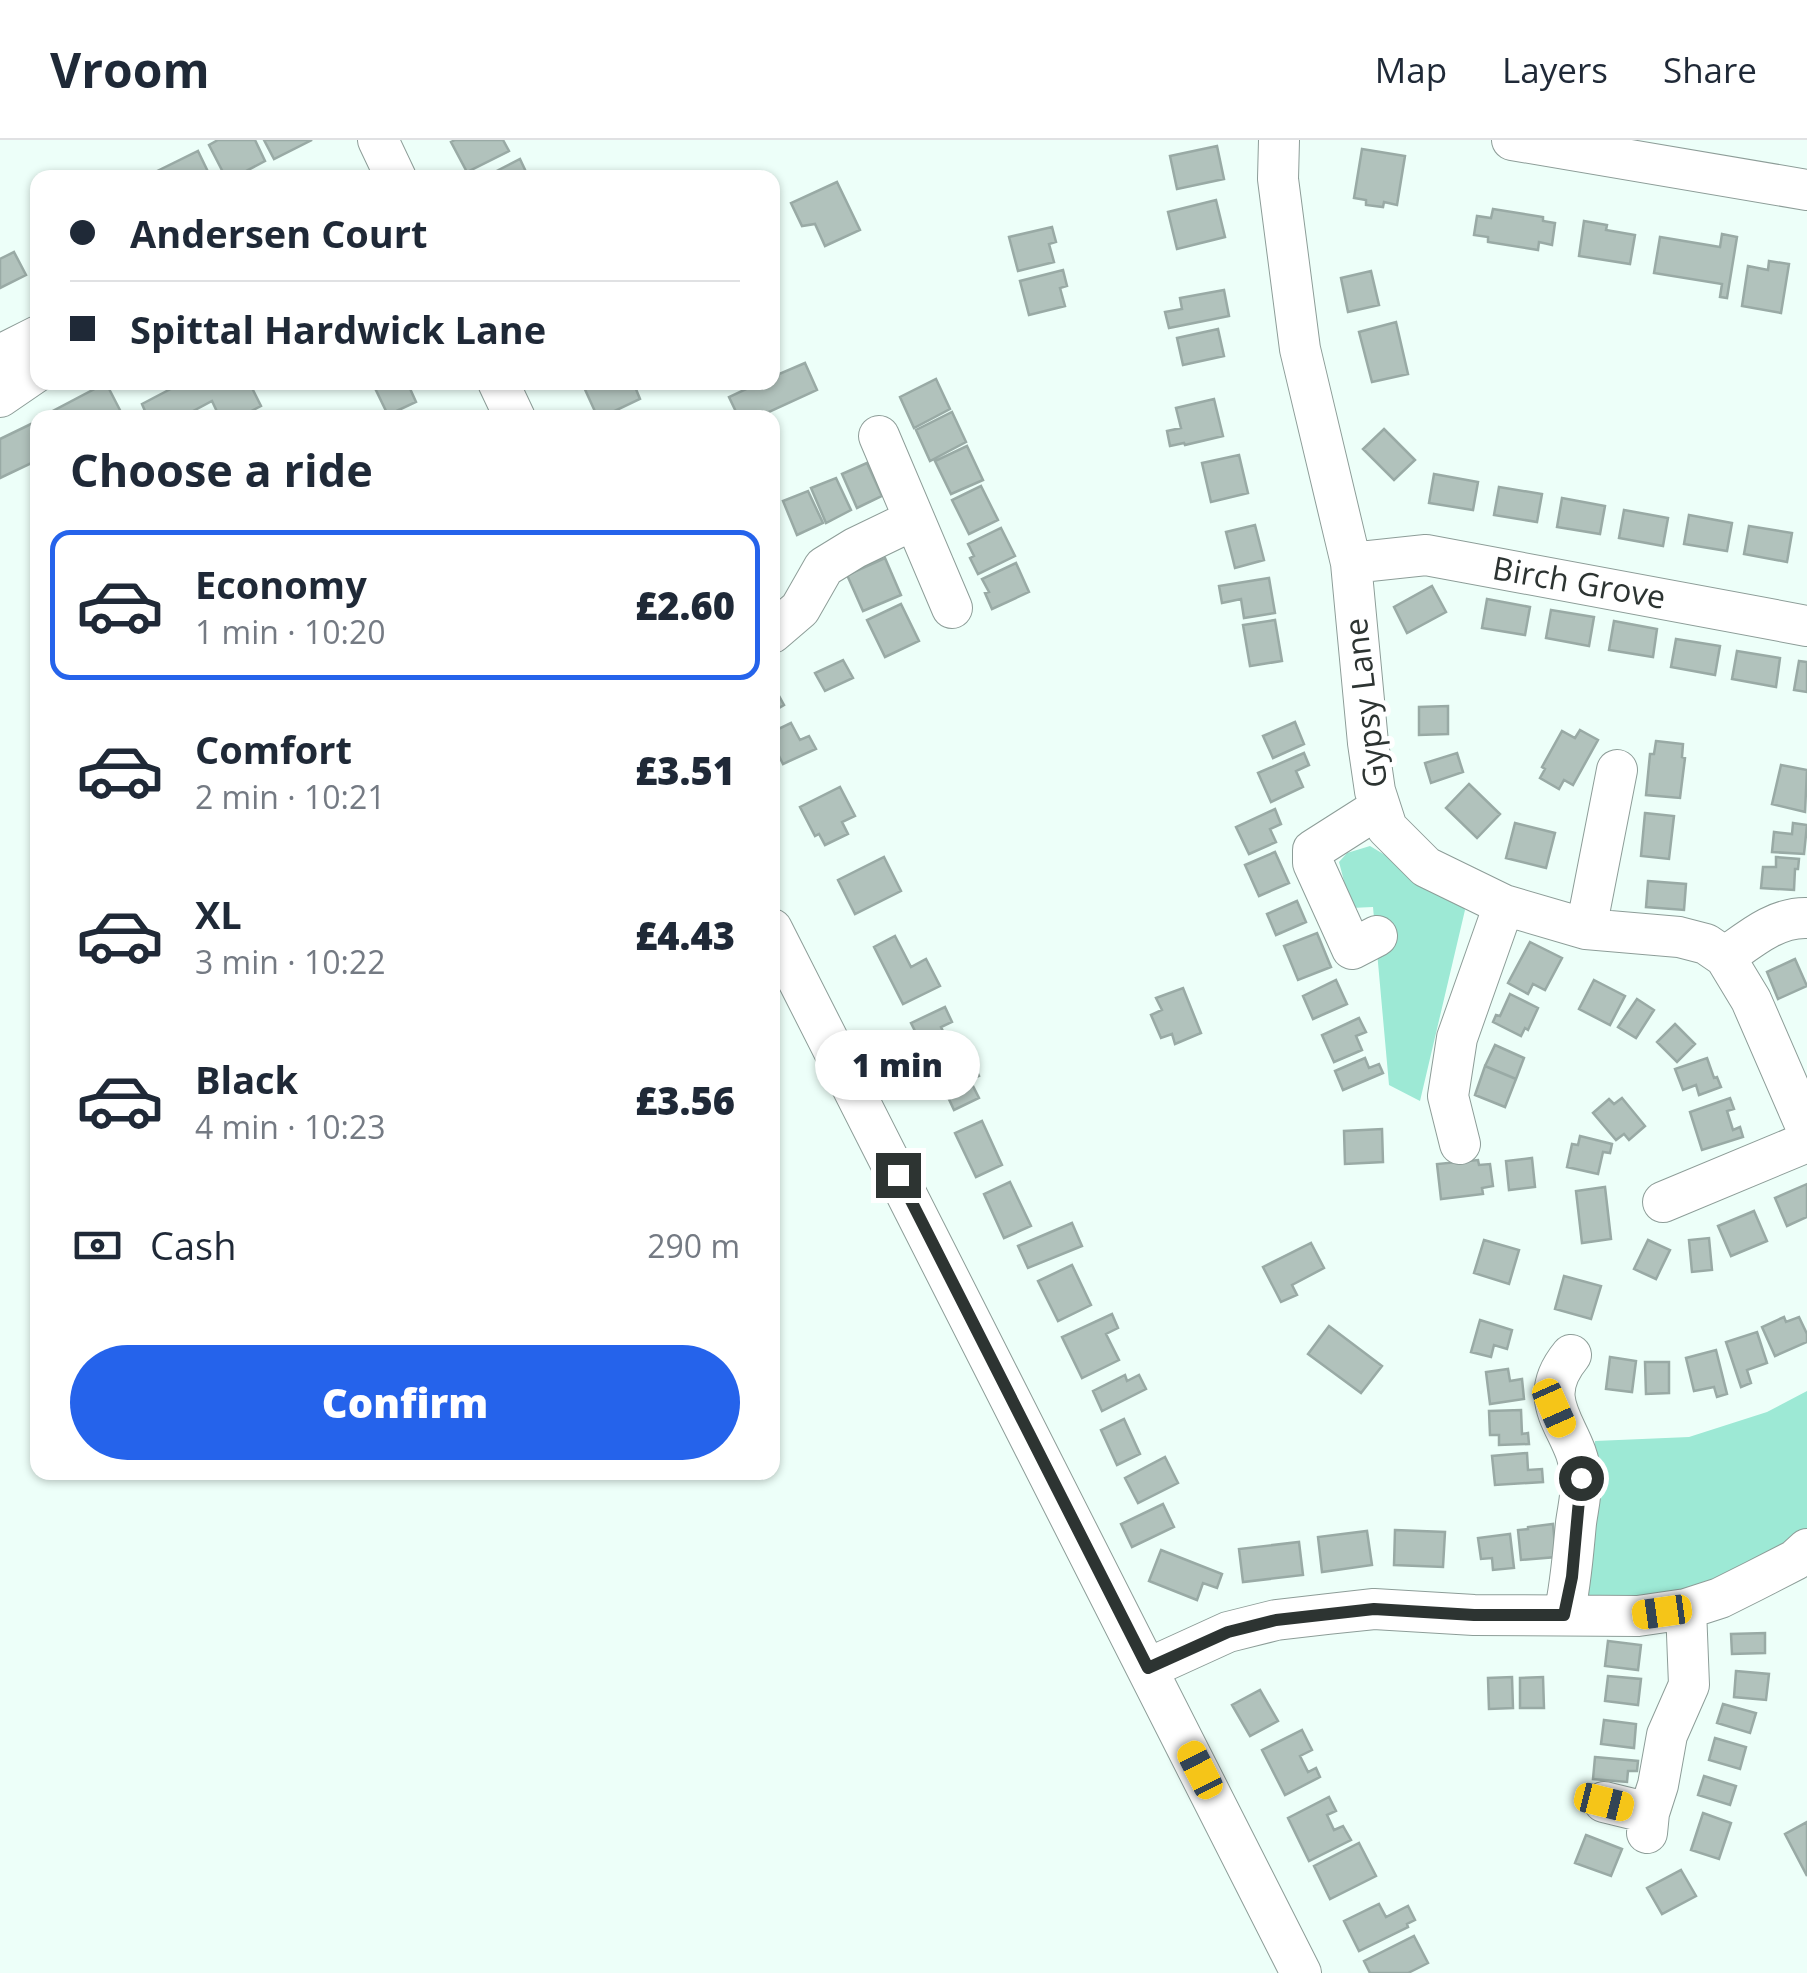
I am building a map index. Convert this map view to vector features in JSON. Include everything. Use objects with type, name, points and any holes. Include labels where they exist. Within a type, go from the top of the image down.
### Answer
[{"type":"street","name":"Gypsy Lane","points":[[1280,140],[1278,179],[1300,349],[1351,564],[1362,695],[1379,808],[1387,828],[1426,868],[1504,905],[1586,929],[1679,937],[1706,944],[1725,957]]},
{"type":"street","points":[[1512,140],[1807,190]]},
{"type":"street","points":[[0,356],[30,340]]},
{"type":"street","points":[[0,397],[30,376]]},
{"type":"street","points":[[879,436],[952,608]]},
{"type":"street","points":[[780,627],[800,609],[824,566],[913,520]]},
{"type":"street","name":"Birch Grove","points":[[1351,564],[1426,555],[1807,626]]},
{"type":"street","points":[[1586,929],[1617,770]]},
{"type":"street","points":[[1376,936],[1352,949],[1313,863],[1313,850],[1379,808]]},
{"type":"street","points":[[1460,1144],[1448,1096],[1457,1038],[1504,905]]},
{"type":"street","points":[[1807,918],[1764,929],[1725,957],[1750,1000],[1807,1129]]},
{"type":"street","points":[[780,945],[1302,1973]]},
{"type":"street","points":[[1664,1202],[1807,1142]]},
{"type":"street","points":[[1556,1356],[1554,1408],[1577,1456],[1581,1478],[1572,1577],[1564,1615]]},
{"type":"street","points":[[1148,1668],[1228,1632],[1293,1618],[1374,1609],[1474,1615],[1638,1616],[1686,1609],[1754,1581],[1795,1560],[1807,1548]]},
{"type":"street","points":[[1604,1802],[1648,1823],[1666,1735],[1689,1685],[1686,1609]]},
{"type":"green space","points":[[1370,846],[1460,900],[1465,910],[1420,1101],[1389,1085],[1373,907],[1351,908],[1339,862],[1347,853]]},
{"type":"green space","points":[[1807,1391],[1807,1549],[1754,1581],[1575,1615],[1595,1441],[1689,1437],[1767,1412]]},
{"type":"building","points":[[218,140],[255,140],[265,161],[248,170],[222,170],[209,145]]},
{"type":"building","points":[[264,140],[312,140],[274,159]]},
{"type":"building","points":[[503,140],[509,151],[466,170],[451,142]]},
{"type":"building","points":[[1217,146],[1224,179],[1177,189],[1170,156]]},
{"type":"building","points":[[1362,149],[1405,156],[1397,205],[1366,205],[1366,200],[1354,198]]},
{"type":"building","points":[[198,151],[207,170],[159,170]]},
{"type":"building","points":[[520,159],[525,170],[499,170]]},
{"type":"building","points":[[837,182],[860,230],[825,246],[815,224],[802,226],[791,203]]},
{"type":"building","points":[[1216,200],[1225,237],[1177,249],[1168,212]]},
{"type":"building","points":[[1493,209],[1543,217],[1543,221],[1555,223],[1552,245],[1539,242],[1538,250],[1488,242],[1488,237],[1474,235],[1477,216],[1491,218]]},
{"type":"building","points":[[1584,221],[1635,235],[1630,264],[1579,256]]},
{"type":"building","points":[[1052,227],[1056,242],[1049,244],[1054,262],[1018,271],[1009,237]]},
{"type":"building","points":[[1722,234],[1737,237],[1727,298],[1720,297],[1722,284],[1654,273],[1660,237],[1720,247]]},
{"type":"building","points":[[14,252],[26,275],[0,288],[0,259]]},
{"type":"building","points":[[1769,261],[1789,264],[1781,313],[1742,306],[1748,266],[1768,270]]},
{"type":"building","points":[[1063,270],[1067,286],[1060,288],[1065,306],[1029,315],[1020,281]]},
{"type":"building","points":[[1371,271],[1379,305],[1348,312],[1341,278]]},
{"type":"building","points":[[1224,290],[1229,316],[1169,328],[1165,312],[1182,309],[1180,298]]},
{"type":"building","points":[[1396,322],[1408,374],[1372,382],[1359,332]]},
{"type":"building","points":[[1218,329],[1224,356],[1183,365],[1177,338]]},
{"type":"building","points":[[805,363],[817,390],[773,410],[735,410],[729,397],[744,390],[780,390],[780,374]]},
{"type":"building","points":[[936,379],[950,409],[914,428],[900,397]]},
{"type":"building","points":[[93,390],[110,390],[120,410],[55,410]]},
{"type":"building","points":[[169,390],[253,390],[261,406],[253,410],[216,410],[212,401],[195,410],[145,410],[142,404]]},
{"type":"building","points":[[376,390],[411,390],[416,402],[399,410],[386,410]]},
{"type":"building","points":[[585,390],[636,390],[640,399],[617,410],[594,410]]},
{"type":"building","points":[[1214,399],[1223,436],[1170,446],[1167,431],[1181,428],[1176,408]]},
{"type":"building","points":[[952,412],[966,442],[930,461],[916,430]]},
{"type":"building","points":[[30,424],[30,464],[0,478],[0,439]]},
{"type":"building","points":[[1384,429],[1415,460],[1394,480],[1363,449]]},
{"type":"building","points":[[967,446],[983,480],[951,494],[935,461]]},
{"type":"building","points":[[1239,455],[1248,493],[1211,502],[1202,463]]},
{"type":"building","points":[[867,463],[882,496],[857,508],[842,474]]},
{"type":"building","points":[[1434,474],[1478,482],[1473,510],[1429,503]]},
{"type":"building","points":[[836,478],[851,510],[826,523],[811,488]]},
{"type":"building","points":[[981,486],[998,520],[969,534],[952,500]]},
{"type":"building","points":[[1499,487],[1542,494],[1537,522],[1494,515]]},
{"type":"building","points":[[808,491],[823,523],[797,535],[783,501]]},
{"type":"building","points":[[1562,498],[1605,506],[1600,534],[1557,527]]},
{"type":"building","points":[[1624,510],[1668,518],[1663,546],[1619,538]]},
{"type":"building","points":[[1689,515],[1732,523],[1727,551],[1684,544]]},
{"type":"building","points":[[1255,525],[1264,560],[1235,568],[1226,532]]},
{"type":"building","points":[[1749,526],[1792,533],[1787,562],[1744,554]]},
{"type":"building","points":[[1001,528],[1015,556],[978,574],[968,544]]},
{"type":"building","points":[[885,558],[901,595],[863,611],[847,575]]},
{"type":"building","points":[[1016,563],[1029,592],[992,609],[982,579]]},
{"type":"building","points":[[1269,578],[1275,613],[1244,618],[1241,599],[1222,603],[1219,586]]},
{"type":"building","points":[[1432,586],[1446,612],[1407,633],[1394,607]]},
{"type":"building","points":[[1487,599],[1530,607],[1525,635],[1482,628]]},
{"type":"building","points":[[901,604],[919,641],[885,657],[867,620]]},
{"type":"building","points":[[1551,610],[1594,617],[1589,646],[1546,638]]},
{"type":"building","points":[[1275,620],[1282,661],[1250,666],[1243,625]]},
{"type":"building","points":[[1614,621],[1657,629],[1653,657],[1609,650]]},
{"type":"building","points":[[1676,639],[1720,646],[1715,675],[1671,667]]},
{"type":"building","points":[[1737,651],[1780,658],[1776,687],[1732,679]]},
{"type":"building","points":[[843,660],[853,678],[825,691],[815,673]]},
{"type":"building","points":[[1799,661],[1807,662],[1807,692],[1794,690]]},
{"type":"building","points":[[1448,706],[1448,734],[1419,735],[1419,707]]},
{"type":"building","points":[[1295,722],[1304,744],[1273,758],[1263,736]]},
{"type":"building","points":[[791,723],[800,740],[809,736],[816,749],[783,764],[780,728]]},
{"type":"building","points":[[1580,730],[1598,740],[1573,785],[1564,780],[1559,789],[1540,778],[1545,769],[1542,767],[1562,731],[1575,738]]},
{"type":"building","points":[[1656,741],[1683,744],[1680,798],[1646,795],[1650,754],[1654,754]]},
{"type":"building","points":[[1304,753],[1309,765],[1296,771],[1303,787],[1271,802],[1258,773]]},
{"type":"building","points":[[1457,753],[1463,772],[1431,783],[1425,763]]},
{"type":"building","points":[[1781,765],[1807,770],[1805,812],[1772,804]]},
{"type":"building","points":[[1469,784],[1500,814],[1477,838],[1446,808]]},
{"type":"building","points":[[840,787],[855,816],[842,822],[848,834],[825,845],[819,834],[815,836],[800,807]]},
{"type":"building","points":[[1275,809],[1281,824],[1270,829],[1276,842],[1249,854],[1236,827]]},
{"type":"building","points":[[1645,813],[1674,816],[1669,859],[1641,856]]},
{"type":"building","points":[[1515,823],[1555,833],[1546,868],[1506,858]]},
{"type":"building","points":[[1793,823],[1807,825],[1804,854],[1772,852],[1774,832],[1792,834]]},
{"type":"building","points":[[1275,852],[1289,883],[1259,896],[1245,865]]},
{"type":"building","points":[[884,857],[901,891],[855,914],[838,880]]},
{"type":"building","points":[[1776,857],[1799,859],[1794,890],[1761,888],[1763,867],[1776,867]]},
{"type":"building","points":[[1648,881],[1686,884],[1684,910],[1646,907]]},
{"type":"building","points":[[1297,901],[1306,922],[1276,935],[1267,914]]},
{"type":"building","points":[[1317,933],[1331,967],[1298,980],[1284,946]]},
{"type":"building","points":[[895,936],[911,967],[926,959],[940,986],[903,1004],[874,947]]},
{"type":"building","points":[[1530,942],[1562,958],[1545,990],[1533,984],[1528,994],[1508,983]]},
{"type":"building","points":[[1795,959],[1807,986],[1778,999],[1767,972]]},
{"type":"building","points":[[1336,980],[1347,1004],[1313,1019],[1303,996]]},
{"type":"building","points":[[1594,980],[1625,996],[1610,1025],[1579,1009]]},
{"type":"building","points":[[1183,988],[1201,1033],[1175,1044],[1172,1034],[1161,1038],[1151,1015],[1162,1010],[1156,998]]},
{"type":"building","points":[[1510,994],[1538,1008],[1521,1036],[1493,1022]]},
{"type":"building","points":[[1637,999],[1654,1010],[1636,1038],[1618,1027]]},
{"type":"building","points":[[945,1007],[952,1022],[941,1027],[948,1042],[926,1053],[911,1023]]},
{"type":"building","points":[[1359,1018],[1366,1032],[1356,1036],[1362,1050],[1334,1062],[1322,1035]]},
{"type":"building","points":[[1675,1024],[1695,1044],[1677,1062],[1657,1042]]},
{"type":"building","points":[[1495,1045],[1524,1058],[1516,1079],[1485,1066]]},
{"type":"building","points":[[968,1053],[979,1076],[970,1080],[979,1098],[954,1110],[935,1069]]},
{"type":"building","points":[[1365,1058],[1369,1068],[1379,1064],[1383,1073],[1343,1090],[1335,1071]]},
{"type":"building","points":[[1707,1058],[1721,1087],[1699,1095],[1696,1085],[1683,1090],[1675,1069]]},
{"type":"building","points":[[1485,1066],[1516,1079],[1505,1107],[1475,1095]]},
{"type":"building","points":[[1622,1098],[1645,1126],[1629,1140],[1624,1134],[1616,1140],[1593,1113],[1609,1099],[1614,1104]]},
{"type":"building","points":[[1730,1098],[1734,1109],[1727,1111],[1733,1130],[1740,1127],[1743,1137],[1702,1150],[1690,1112]]},
{"type":"building","points":[[982,1121],[1002,1165],[976,1177],[955,1133]]},
{"type":"building","points":[[1382,1129],[1383,1162],[1345,1164],[1344,1131]]},
{"type":"building","points":[[1580,1136],[1612,1144],[1610,1153],[1603,1152],[1598,1174],[1567,1167],[1572,1144],[1578,1145]]},
{"type":"building","points":[[1532,1158],[1535,1187],[1509,1190],[1506,1161]]},
{"type":"building","points":[[1478,1160],[1479,1165],[1490,1164],[1493,1186],[1482,1188],[1483,1194],[1441,1199],[1437,1164]]},
{"type":"building","points":[[1010,1182],[1031,1226],[1004,1238],[984,1194]]},
{"type":"building","points":[[1807,1184],[1807,1217],[1787,1226],[1775,1198]]},
{"type":"building","points":[[1605,1187],[1611,1239],[1582,1243],[1576,1191]]},
{"type":"building","points":[[1754,1211],[1767,1241],[1731,1256],[1718,1226]]},
{"type":"building","points":[[1072,1223],[1082,1246],[1028,1268],[1018,1246]]},
{"type":"building","points":[[1709,1238],[1712,1270],[1692,1272],[1689,1240]]},
{"type":"building","points":[[1484,1240],[1519,1250],[1509,1284],[1474,1273]]},
{"type":"building","points":[[1648,1240],[1670,1250],[1656,1279],[1634,1269]]},
{"type":"building","points":[[1311,1243],[1324,1268],[1292,1285],[1297,1295],[1281,1302],[1263,1267]]},
{"type":"building","points":[[1072,1265],[1091,1305],[1058,1321],[1038,1281]]},
{"type":"building","points":[[1564,1276],[1601,1286],[1591,1319],[1555,1309]]},
{"type":"building","points":[[1112,1314],[1118,1328],[1106,1334],[1119,1360],[1082,1378],[1062,1337]]},
{"type":"building","points":[[1784,1317],[1786,1322],[1799,1317],[1807,1342],[1775,1356],[1762,1327]]},
{"type":"building","points":[[1480,1320],[1512,1330],[1507,1349],[1494,1345],[1491,1357],[1471,1352]]},
{"type":"building","points":[[1329,1326],[1382,1366],[1361,1393],[1308,1354]]},
{"type":"building","points":[[1757,1332],[1767,1363],[1747,1370],[1751,1383],[1741,1387],[1726,1342]]},
{"type":"building","points":[[1716,1350],[1727,1394],[1717,1397],[1714,1387],[1694,1391],[1686,1358]]},
{"type":"building","points":[[1610,1357],[1636,1361],[1632,1392],[1606,1389]]},
{"type":"building","points":[[1645,1362],[1669,1362],[1669,1393],[1646,1394]]},
{"type":"building","points":[[1508,1369],[1510,1381],[1522,1379],[1524,1399],[1490,1404],[1486,1372]]},
{"type":"building","points":[[1125,1375],[1127,1381],[1139,1375],[1146,1389],[1102,1411],[1093,1391]]},
{"type":"building","points":[[1521,1410],[1522,1434],[1528,1433],[1529,1444],[1499,1445],[1499,1435],[1490,1435],[1489,1411]]},
{"type":"building","points":[[1124,1419],[1140,1454],[1117,1465],[1101,1430]]},
{"type":"building","points":[[1527,1453],[1528,1470],[1542,1469],[1543,1482],[1495,1485],[1492,1456]]},
{"type":"building","points":[[1165,1457],[1178,1483],[1138,1503],[1125,1478]]},
{"type":"building","points":[[1163,1504],[1174,1527],[1132,1547],[1121,1524]]},
{"type":"building","points":[[1553,1524],[1556,1557],[1521,1560],[1518,1530]]},
{"type":"building","points":[[1395,1530],[1445,1532],[1443,1567],[1394,1565]]},
{"type":"building","points":[[1367,1531],[1372,1565],[1322,1572],[1318,1537]]},
{"type":"building","points":[[1510,1534],[1514,1568],[1493,1570],[1492,1558],[1481,1559],[1478,1538]]},
{"type":"building","points":[[1299,1542],[1303,1575],[1243,1582],[1239,1549]]},
{"type":"building","points":[[1161,1550],[1222,1574],[1217,1588],[1203,1583],[1197,1600],[1149,1581]]},
{"type":"building","points":[[1765,1633],[1765,1653],[1732,1654],[1731,1634]]},
{"type":"building","points":[[1608,1641],[1641,1645],[1638,1670],[1605,1666]]},
{"type":"building","points":[[1736,1671],[1769,1674],[1766,1700],[1734,1697]]},
{"type":"building","points":[[1608,1676],[1641,1679],[1638,1705],[1605,1701]]},
{"type":"building","points":[[1512,1677],[1513,1708],[1489,1709],[1488,1678]]},
{"type":"building","points":[[1543,1677],[1544,1708],[1520,1708],[1520,1678]]},
{"type":"building","points":[[1260,1690],[1278,1721],[1250,1736],[1232,1705]]},
{"type":"building","points":[[1723,1704],[1756,1713],[1750,1733],[1717,1723]]},
{"type":"building","points":[[1604,1720],[1636,1724],[1634,1748],[1601,1744]]},
{"type":"building","points":[[1302,1730],[1312,1750],[1300,1756],[1308,1772],[1316,1768],[1320,1777],[1285,1795],[1262,1750]]},
{"type":"building","points":[[1715,1738],[1746,1747],[1740,1769],[1709,1760]]},
{"type":"building","points":[[1595,1757],[1638,1761],[1637,1771],[1628,1771],[1627,1782],[1593,1779]]},
{"type":"building","points":[[1704,1776],[1736,1786],[1730,1805],[1698,1795]]},
{"type":"building","points":[[1329,1797],[1336,1811],[1327,1815],[1334,1830],[1343,1826],[1351,1840],[1309,1861],[1288,1818]]},
{"type":"building","points":[[1703,1813],[1731,1823],[1719,1859],[1691,1850]]},
{"type":"building","points":[[1807,1822],[1807,1876],[1785,1834]]},
{"type":"building","points":[[1586,1835],[1622,1849],[1611,1876],[1575,1863]]},
{"type":"building","points":[[1359,1843],[1376,1876],[1330,1899],[1314,1866]]},
{"type":"building","points":[[1681,1870],[1696,1896],[1662,1914],[1647,1888]]},
{"type":"building","points":[[1379,1904],[1386,1917],[1408,1906],[1415,1920],[1359,1951],[1344,1921]]},
{"type":"building","points":[[1414,1936],[1428,1963],[1408,1973],[1370,1973],[1364,1961]]},
{"type":"route","points":[[898,1175],[1148,1668],[1228,1632],[1276,1620],[1374,1609],[1564,1615],[1572,1577],[1581,1478]]}]
